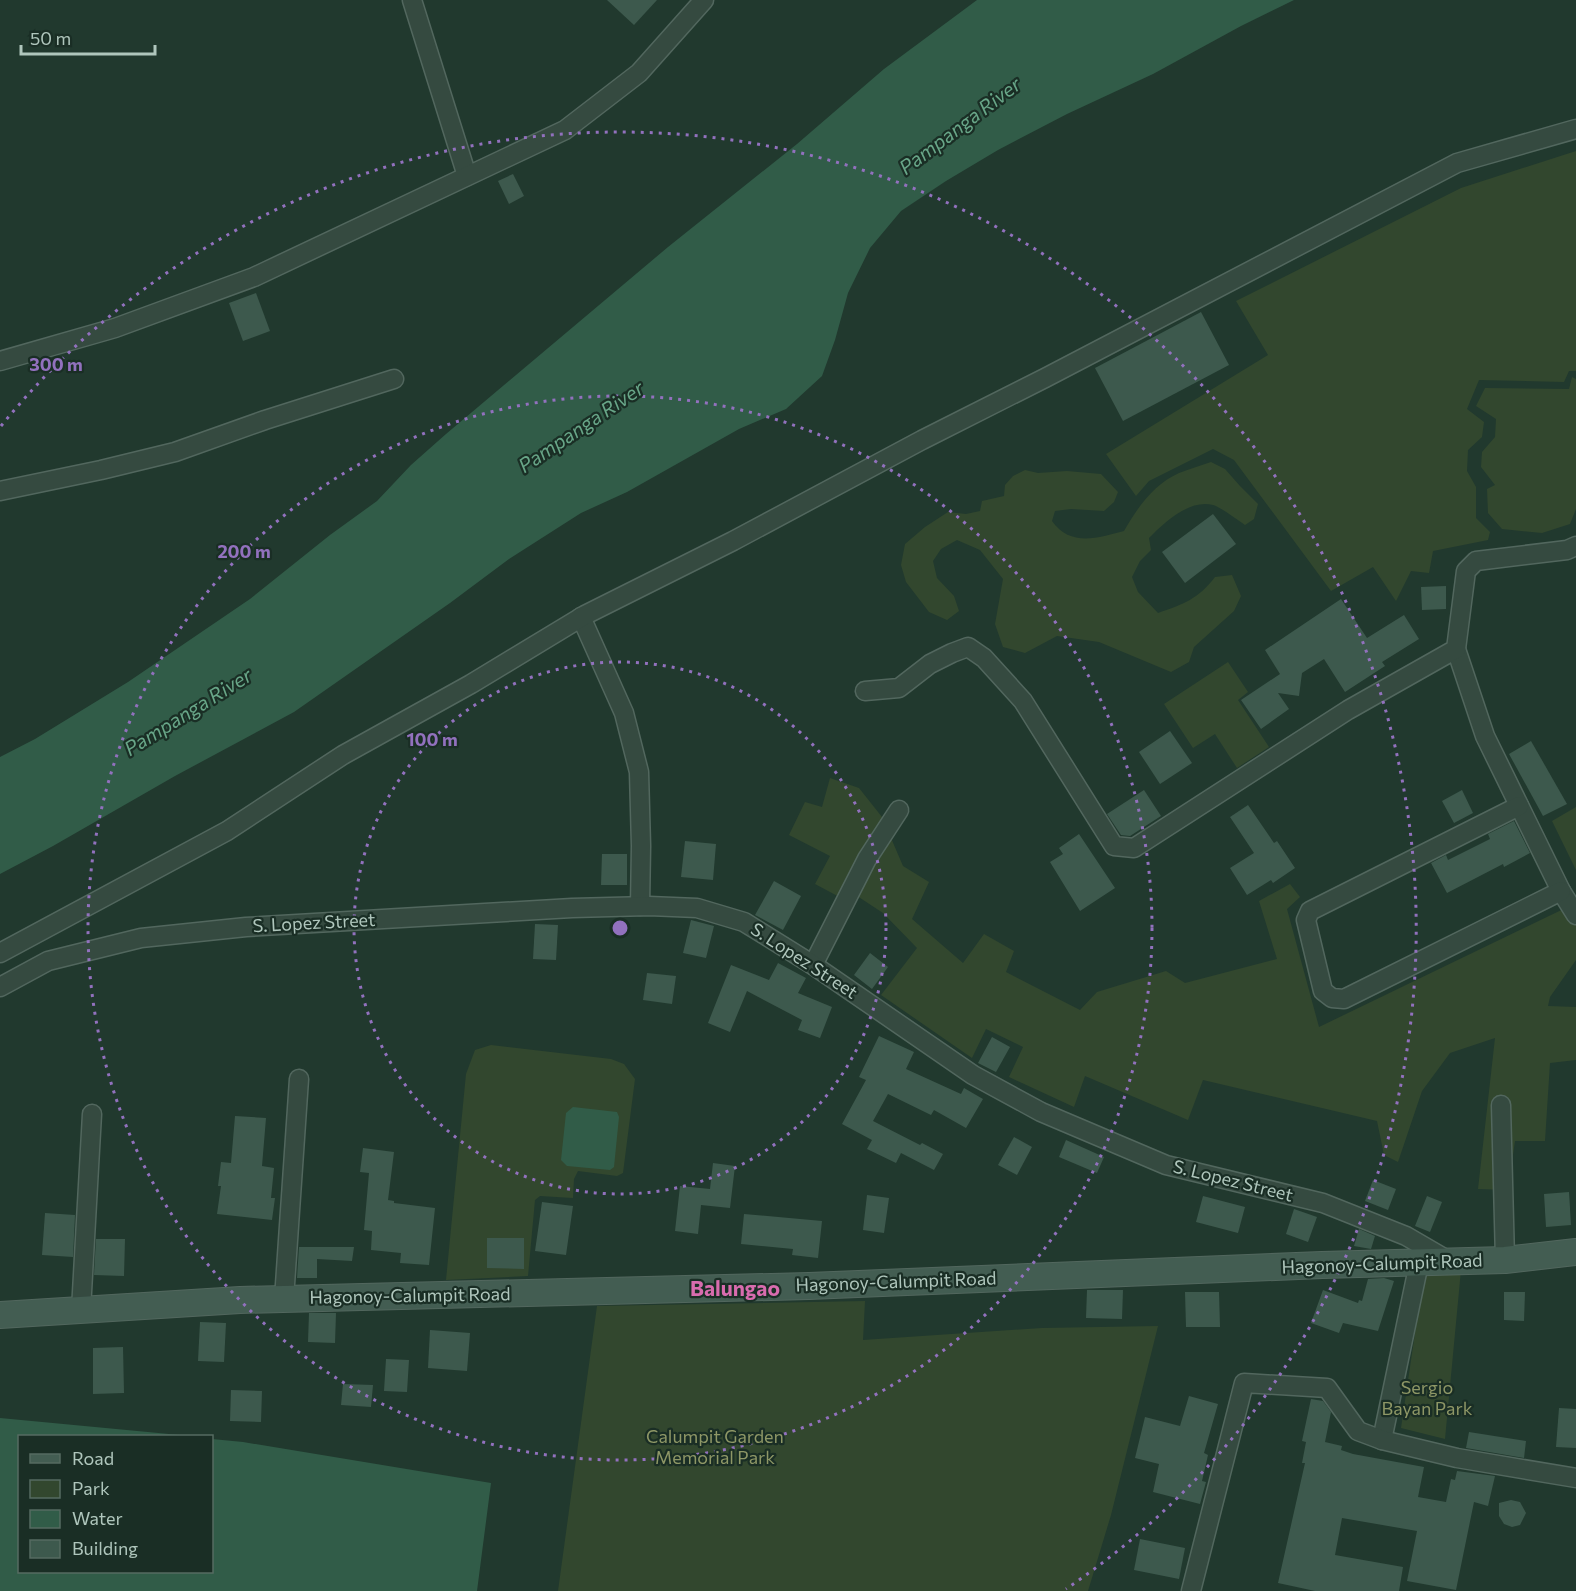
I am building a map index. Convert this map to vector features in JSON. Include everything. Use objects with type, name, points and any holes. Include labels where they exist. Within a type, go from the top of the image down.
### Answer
[{"type":"main road","name":"Hagonoy-Calumpit Road","points":[[0,1315],[240,1300],[809,1286],[1322,1265],[1505,1260],[1576,1252]]},
{"type":"street","points":[[412,0],[467,176]]},
{"type":"street","points":[[0,361],[115,328],[254,277],[566,130],[639,74],[704,0]]},
{"type":"street","points":[[0,952],[227,831],[343,755],[471,684],[581,617],[733,541],[921,440],[1119,340],[1457,163],[1576,129]]},
{"type":"street","points":[[0,491],[101,471],[175,452],[265,420],[394,379]]},
{"type":"street","points":[[1576,546],[1567,550],[1476,561],[1470,565],[1466,571],[1456,649],[1485,736],[1561,891],[1576,915]]},
{"type":"street","points":[[581,617],[624,713],[639,772],[642,846],[639,906]]},
{"type":"street","points":[[865,691],[899,688],[930,664],[968,647],[984,658],[1023,700],[1114,846],[1134,848],[1348,710],[1456,649]]},
{"type":"street","points":[[1519,806],[1310,911],[1306,920],[1323,991],[1332,998],[1344,999],[1561,891]]},
{"type":"street","points":[[813,965],[867,859],[899,810]]},
{"type":"street","name":"S. Lopez Street","points":[[0,987],[48,962],[141,938],[246,927],[572,908],[639,906],[697,909],[744,922],[813,965],[974,1075],[1041,1112],[1166,1165],[1323,1203],[1406,1236],[1451,1262]]},
{"type":"street","points":[[284,1299],[299,1079]]},
{"type":"street","points":[[1501,1105],[1505,1260]]},
{"type":"street","points":[[81,1310],[92,1114]]},
{"type":"street","points":[[1382,1440],[1419,1263]]},
{"type":"street","points":[[1191,1591],[1244,1383],[1327,1388],[1358,1431],[1382,1440],[1457,1458],[1576,1478]]},
{"type":"green space","points":[[1576,151],[1576,371],[1569,371],[1564,382],[1479,380],[1467,409],[1484,422],[1482,437],[1468,450],[1467,471],[1476,487],[1476,518],[1490,532],[1488,540],[1433,551],[1429,573],[1411,571],[1396,601],[1373,567],[1331,591],[1234,460],[1213,449],[1149,481],[1136,496],[1106,454],[1268,355],[1236,301],[1461,188]]},
{"type":"green space","points":[[1572,377],[1576,379],[1576,509],[1570,524],[1542,533],[1502,529],[1488,513],[1487,489],[1495,485],[1481,467],[1482,452],[1495,437],[1496,419],[1476,406],[1485,388],[1569,389]]},
{"type":"green space","points":[[1211,462],[1225,469],[1258,504],[1254,519],[1245,525],[1213,505],[1204,504],[1186,509],[1170,519],[1149,538],[1151,550],[1140,561],[1132,577],[1138,592],[1158,613],[1190,600],[1203,591],[1215,577],[1232,575],[1241,596],[1234,611],[1194,647],[1189,662],[1171,672],[1099,642],[1057,636],[1025,653],[1003,647],[995,624],[1003,579],[980,550],[957,540],[941,549],[933,561],[937,578],[954,596],[959,611],[947,620],[929,612],[906,582],[901,565],[905,544],[948,512],[966,514],[980,511],[982,501],[1004,496],[1005,485],[1013,476],[1025,470],[1038,473],[1067,471],[1101,474],[1118,492],[1114,502],[1104,511],[1071,509],[1055,511],[1052,521],[1067,535],[1095,538],[1124,531],[1141,505],[1162,483],[1179,473]]},
{"type":"green space","points":[[1228,662],[1248,692],[1238,700],[1269,747],[1237,768],[1215,734],[1193,748],[1164,704]]},
{"type":"green space","points":[[830,778],[859,788],[882,817],[903,866],[929,882],[912,919],[963,963],[984,934],[1014,951],[1006,972],[1080,1010],[1097,992],[1166,971],[1185,983],[1277,959],[1259,901],[1290,884],[1300,897],[1287,909],[1319,1027],[1576,903],[1576,960],[1550,997],[1548,1006],[1576,1007],[1576,1060],[1550,1063],[1545,1141],[1515,1141],[1508,1190],[1478,1189],[1495,1038],[1450,1053],[1422,1091],[1398,1162],[1384,1155],[1377,1121],[1203,1080],[1188,1120],[1085,1076],[1074,1107],[1009,1077],[1023,1047],[986,1029],[972,1058],[881,995],[917,948],[883,913],[851,892],[845,900],[815,884],[830,856],[789,835],[805,802],[822,807]]},
{"type":"green space","points":[[1576,807],[1576,870],[1552,821]]},
{"type":"green space","points":[[491,1045],[611,1059],[624,1064],[635,1079],[623,1173],[617,1176],[578,1171],[574,1179],[573,1198],[540,1196],[535,1200],[528,1276],[446,1280],[466,1074],[475,1050]]},
{"type":"green space","name":"Sergio Bayan Park","points":[[1461,1270],[1445,1439],[1401,1428],[1424,1272]]},
{"type":"green space","name":"Calumpit Garden Memorial Park","points":[[865,1301],[863,1340],[1042,1328],[1158,1326],[1111,1515],[1088,1591],[558,1591],[597,1306]]},
{"type":"water","name":"Pampanga River","points":[[977,0],[1294,0],[1153,74],[1067,114],[998,150],[901,211],[870,248],[848,293],[822,376],[786,409],[739,429],[627,492],[581,513],[509,559],[294,712],[0,874],[0,757],[35,739],[128,682],[250,599],[377,501],[411,465],[446,434],[668,247],[797,144],[884,69]]},
{"type":"water","points":[[573,1107],[617,1112],[619,1117],[614,1167],[610,1170],[567,1166],[561,1160],[566,1113]]},
{"type":"water","points":[[0,1418],[179,1435],[18,1435],[18,1573],[213,1573],[213,1439],[243,1442],[491,1483],[477,1591],[0,1591]]},
{"type":"building","points":[[607,0],[657,0],[634,25]]},
{"type":"building","points":[[513,174],[524,196],[509,204],[498,181]]},
{"type":"building","points":[[256,293],[270,331],[243,341],[229,303]]},
{"type":"building","points":[[1201,312],[1229,365],[1123,421],[1095,368]]},
{"type":"building","points":[[1213,514],[1236,544],[1185,583],[1162,552]]},
{"type":"building","points":[[1446,586],[1446,609],[1422,610],[1421,587]]},
{"type":"building","points":[[1341,599],[1367,638],[1404,615],[1419,639],[1382,662],[1385,666],[1345,692],[1324,659],[1302,673],[1299,696],[1278,693],[1289,709],[1261,729],[1241,700],[1280,674],[1265,650]]},
{"type":"building","points":[[1170,731],[1192,763],[1160,784],[1139,752]]},
{"type":"building","points":[[1531,741],[1567,804],[1543,816],[1509,754]]},
{"type":"building","points":[[1144,790],[1161,816],[1130,836],[1121,835],[1107,814]]},
{"type":"building","points":[[1462,790],[1473,813],[1454,823],[1442,801]]},
{"type":"building","points":[[1248,805],[1274,843],[1277,841],[1295,868],[1273,883],[1271,880],[1247,895],[1230,868],[1254,853],[1230,817]]},
{"type":"building","points":[[1514,821],[1530,853],[1504,867],[1503,864],[1447,893],[1431,863],[1446,855],[1448,860],[1490,839],[1488,834]]},
{"type":"building","points":[[1079,834],[1115,888],[1080,911],[1050,862],[1063,854],[1059,848]]},
{"type":"building","points":[[685,841],[716,844],[713,880],[681,877]]},
{"type":"building","points":[[602,854],[627,854],[627,885],[601,885]]},
{"type":"building","points":[[774,881],[801,896],[783,930],[755,915]]},
{"type":"building","points":[[691,920],[714,926],[706,958],[683,953]]},
{"type":"building","points":[[535,924],[558,925],[556,960],[533,959]]},
{"type":"building","points":[[870,953],[888,967],[872,989],[854,975]]},
{"type":"building","points":[[778,963],[806,978],[798,993],[832,1007],[820,1038],[798,1030],[802,1020],[747,991],[730,1032],[708,1023],[731,965],[769,980]]},
{"type":"building","points":[[647,973],[676,976],[672,1004],[643,1000]]},
{"type":"building","points":[[879,1036],[914,1052],[906,1069],[961,1094],[964,1088],[983,1099],[966,1128],[934,1110],[931,1115],[888,1094],[873,1121],[943,1154],[934,1170],[901,1153],[896,1163],[867,1149],[872,1140],[842,1124],[866,1080],[859,1077]]},
{"type":"building","points":[[992,1037],[1010,1047],[996,1072],[978,1063]]},
{"type":"building","points":[[235,1116],[266,1118],[262,1166],[274,1168],[271,1198],[275,1198],[272,1220],[217,1214],[221,1186],[218,1186],[221,1162],[231,1163]]},
{"type":"building","points":[[1014,1137],[1032,1147],[1017,1175],[998,1165]]},
{"type":"building","points":[[1066,1140],[1104,1157],[1097,1173],[1059,1157]]},
{"type":"building","points":[[363,1148],[394,1152],[388,1200],[394,1203],[435,1208],[429,1265],[400,1263],[401,1253],[371,1250],[372,1231],[364,1230],[369,1173],[360,1172]]},
{"type":"building","points":[[713,1163],[735,1166],[730,1208],[701,1205],[698,1234],[675,1231],[680,1186],[710,1189]]},
{"type":"building","points":[[1373,1180],[1396,1189],[1388,1210],[1365,1201]]},
{"type":"building","points":[[1569,1192],[1571,1225],[1546,1227],[1544,1194]]},
{"type":"building","points":[[867,1195],[889,1198],[884,1233],[863,1230]]},
{"type":"building","points":[[1203,1196],[1245,1207],[1238,1233],[1196,1222]]},
{"type":"building","points":[[1427,1196],[1442,1202],[1430,1232],[1415,1226]]},
{"type":"building","points":[[542,1202],[573,1206],[566,1255],[535,1251]]},
{"type":"building","points":[[1294,1209],[1317,1217],[1308,1242],[1286,1234]]},
{"type":"building","points":[[45,1213],[75,1215],[73,1257],[42,1255]]},
{"type":"building","points":[[744,1214],[822,1221],[818,1258],[792,1255],[793,1249],[741,1244]]},
{"type":"building","points":[[1359,1229],[1375,1236],[1371,1249],[1354,1246]]},
{"type":"building","points":[[487,1238],[524,1238],[524,1269],[487,1268]]},
{"type":"building","points":[[96,1239],[125,1239],[124,1276],[94,1275]]},
{"type":"building","points":[[299,1247],[354,1247],[352,1261],[317,1259],[317,1278],[297,1278]]},
{"type":"building","points":[[1384,1278],[1394,1281],[1378,1331],[1343,1323],[1339,1333],[1311,1323],[1323,1290],[1358,1303],[1359,1300],[1362,1301],[1368,1279]]},
{"type":"building","points":[[1087,1290],[1123,1290],[1122,1319],[1086,1318]]},
{"type":"building","points":[[1185,1292],[1219,1292],[1220,1327],[1186,1327]]},
{"type":"building","points":[[1504,1292],[1525,1292],[1524,1321],[1504,1320]]},
{"type":"building","points":[[309,1313],[336,1313],[335,1343],[308,1342]]},
{"type":"building","points":[[200,1322],[226,1323],[224,1362],[198,1361]]},
{"type":"building","points":[[430,1330],[470,1333],[467,1371],[428,1368]]},
{"type":"building","points":[[123,1347],[124,1393],[93,1394],[93,1348]]},
{"type":"building","points":[[386,1359],[409,1360],[407,1392],[384,1391]]},
{"type":"building","points":[[343,1384],[373,1385],[371,1407],[341,1405]]},
{"type":"building","points":[[231,1390],[262,1391],[261,1422],[230,1421]]},
{"type":"building","points":[[1189,1396],[1218,1404],[1204,1453],[1208,1455],[1202,1481],[1206,1482],[1200,1504],[1153,1492],[1159,1464],[1135,1458],[1145,1417],[1180,1426]]},
{"type":"building","points":[[1311,1399],[1323,1401],[1331,1412],[1325,1442],[1342,1446],[1341,1450],[1353,1454],[1424,1467],[1418,1497],[1446,1502],[1451,1479],[1455,1480],[1457,1471],[1495,1476],[1488,1506],[1474,1502],[1456,1590],[1407,1581],[1417,1531],[1342,1518],[1335,1555],[1403,1567],[1399,1591],[1315,1591],[1278,1583],[1305,1463],[1302,1463],[1306,1442],[1302,1441]]},
{"type":"building","points":[[1559,1408],[1576,1409],[1576,1448],[1556,1447]]},
{"type":"building","points":[[1469,1432],[1526,1441],[1524,1458],[1466,1448]]},
{"type":"building","points":[[1511,1500],[1520,1502],[1526,1513],[1520,1525],[1512,1527],[1504,1524],[1499,1516],[1499,1503]]},
{"type":"building","points":[[1140,1539],[1185,1548],[1179,1579],[1134,1570]]},
{"type":"district","name":"Balungao","points":[[735,1289]]}]
